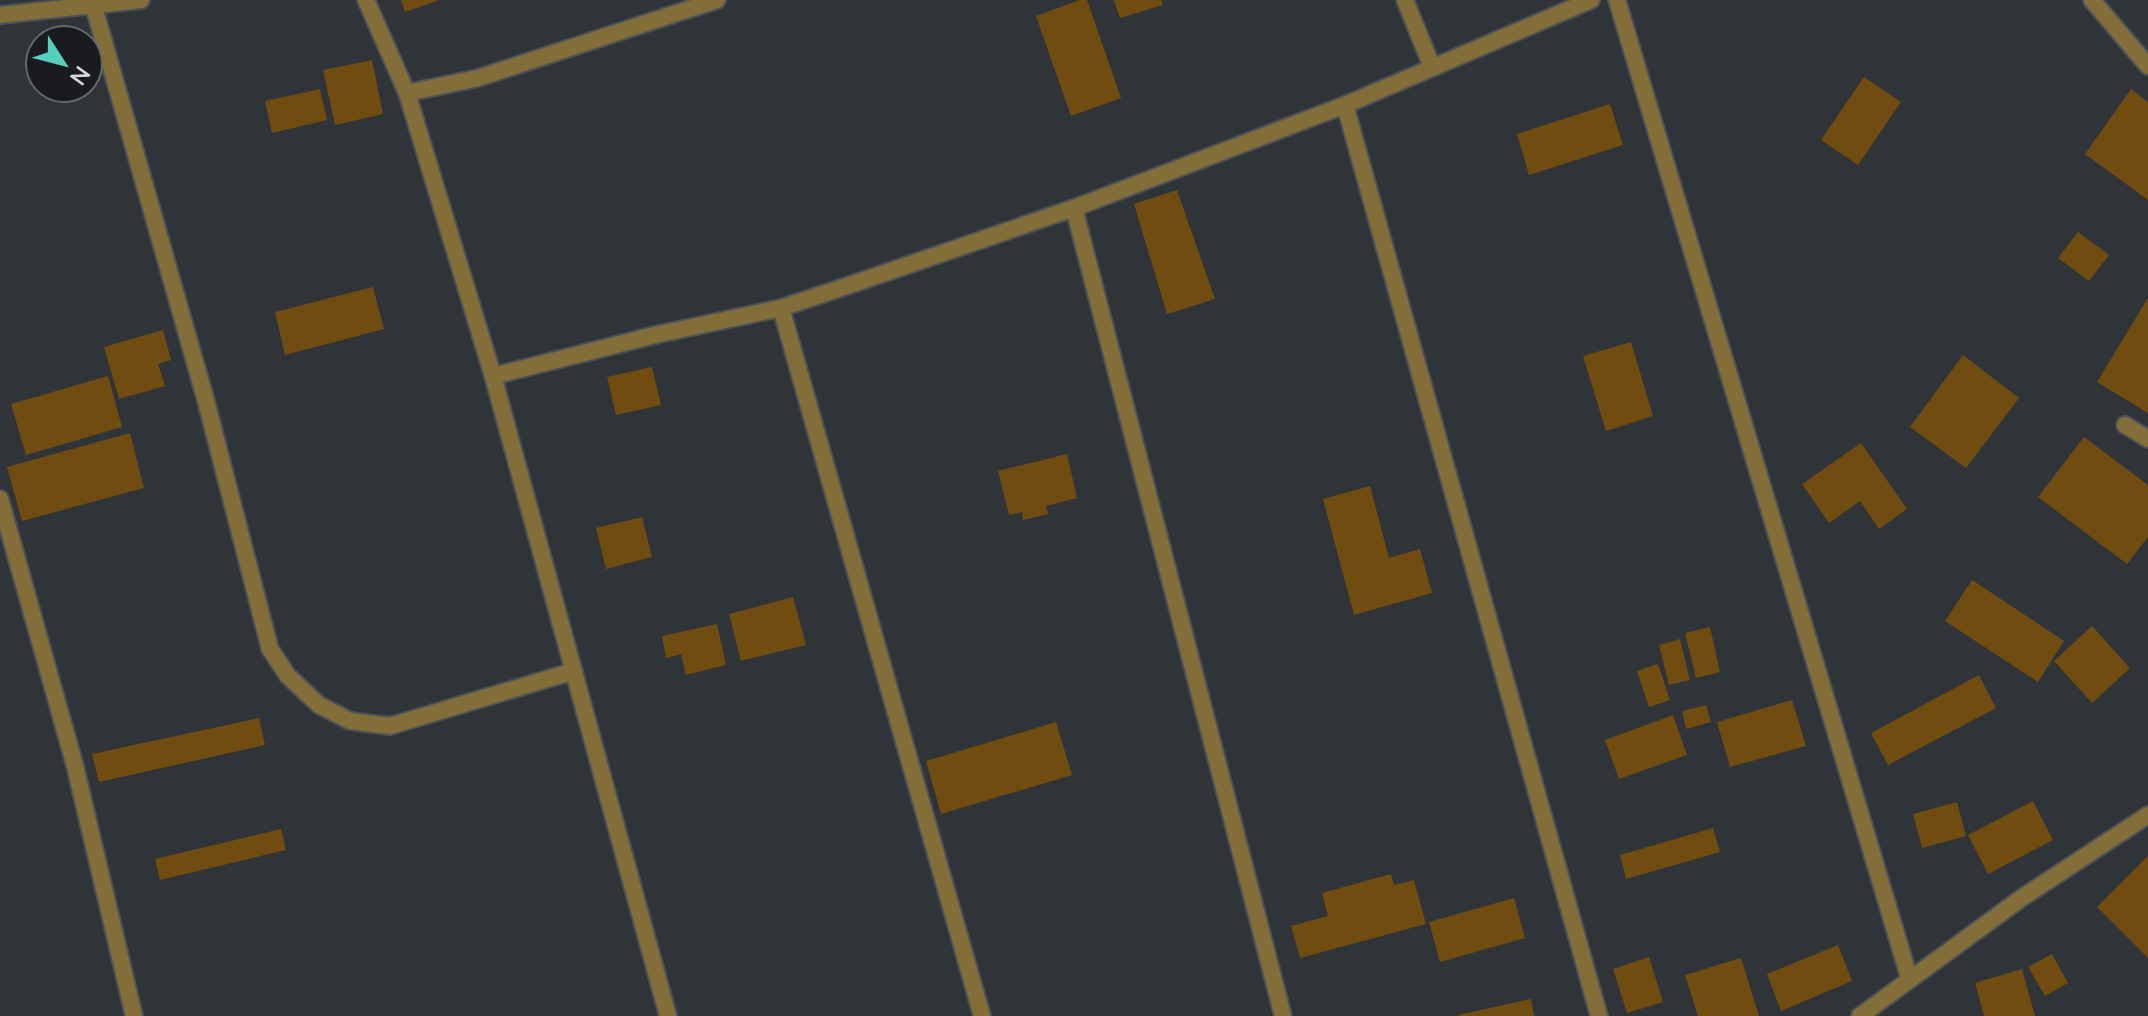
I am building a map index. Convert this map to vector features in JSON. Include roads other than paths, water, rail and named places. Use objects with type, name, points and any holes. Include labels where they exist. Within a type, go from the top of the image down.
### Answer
[{"type":"street","points":[[0,15],[141,0]]},
{"type":"street","points":[[366,0],[407,93],[493,376],[668,1016]]},
{"type":"street","points":[[407,93],[478,78],[717,0]]},
{"type":"street","points":[[1405,0],[1432,67]]},
{"type":"street","points":[[493,376],[655,335],[781,308],[1074,208],[1345,105],[1591,0]]},
{"type":"street","points":[[1617,0],[1909,977]]},
{"type":"street","points":[[2092,0],[2148,66]]},
{"type":"street","points":[[94,7],[206,401],[270,649],[288,676],[319,705],[350,721],[390,726],[574,671]]},
{"type":"street","points":[[1345,105],[1599,1016]]},
{"type":"street","points":[[1074,208],[1283,1016]]},
{"type":"street","points":[[781,308],[982,1016]]},
{"type":"street","points":[[2125,425],[2148,439]]},
{"type":"street","points":[[0,499],[75,766],[134,1016]]},
{"type":"street","points":[[1860,1016],[1909,977],[2148,815]]}]
